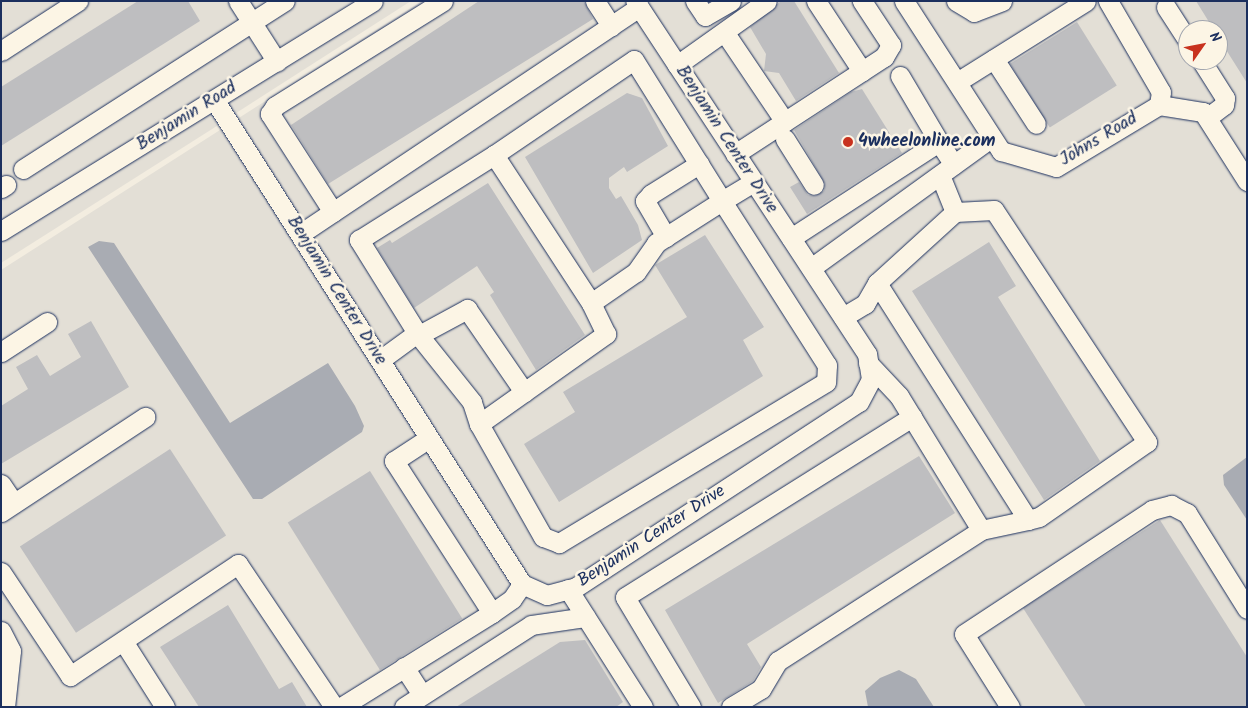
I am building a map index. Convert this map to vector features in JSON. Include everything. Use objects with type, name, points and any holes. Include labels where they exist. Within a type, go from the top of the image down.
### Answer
[{"type":"street","points":[[1,51],[78,1]]},
{"type":"street","points":[[238,1],[277,62]]},
{"type":"street","points":[[24,169],[285,1]]},
{"type":"street","name":"Benjamin Road","points":[[1,231],[215,101],[372,1]]},
{"type":"street","points":[[333,212],[270,114],[275,106],[443,1]]},
{"type":"street","points":[[595,1],[611,26]]},
{"type":"street","points":[[700,8],[731,1]]},
{"type":"street","points":[[677,65],[725,33],[734,22],[767,1]]},
{"type":"street","points":[[816,1],[862,71]]},
{"type":"street","points":[[735,154],[785,130],[862,71],[884,57],[891,45],[862,1]]},
{"type":"street","name":"Johns Road","points":[[904,1],[1002,151],[1056,167],[1159,105],[1203,112],[1207,118]]},
{"type":"street","points":[[956,1],[974,12],[1002,1]]},
{"type":"street","points":[[957,82],[1086,1]]},
{"type":"street","points":[[1108,1],[1161,92],[1159,105]]},
{"type":"street","points":[[300,234],[611,26],[637,4]]},
{"type":"street","name":"Benjamin Center Drive","points":[[215,101],[522,584],[547,595],[568,589],[859,402],[872,379],[867,354],[637,4]]},
{"type":"street","points":[[1166,7],[1178,26]]},
{"type":"street","points":[[725,33],[785,130],[817,189],[832,212]]},
{"type":"street","points":[[994,59],[1036,124]]},
{"type":"street","points":[[634,60],[826,365],[826,382],[559,543],[543,537],[478,424],[472,402],[418,334],[359,240],[494,155],[634,60]]},
{"type":"street","points":[[1207,70],[1224,98],[1224,105],[1207,118],[1244,172]]},
{"type":"street","points":[[900,76],[939,142],[956,212]]},
{"type":"street","points":[[810,268],[992,137]]},
{"type":"street","points":[[791,238],[939,142]]},
{"type":"street","points":[[478,424],[606,334],[590,303],[494,155]]},
{"type":"street","points":[[666,236],[645,201],[699,164]]},
{"type":"street","points":[[590,303],[636,272],[656,243],[754,182]]},
{"type":"street","points":[[731,707],[761,689],[778,661],[981,530],[1039,516],[1146,442],[994,210],[956,212],[877,283],[865,304],[843,317]]},
{"type":"street","points":[[877,283],[1028,520]]},
{"type":"street","points":[[380,360],[418,334],[467,309],[524,392]]},
{"type":"street","points":[[1,352],[48,322]]},
{"type":"street","points":[[868,363],[899,396],[981,530]]},
{"type":"street","points":[[1,484],[8,508],[145,417]]},
{"type":"street","points":[[691,707],[625,597],[912,417]]},
{"type":"street","points":[[429,438],[394,461],[492,613]]},
{"type":"street","points":[[1010,707],[964,634],[1152,510],[1171,505],[1187,514],[1247,609]]},
{"type":"street","points":[[1,572],[70,676],[238,564],[334,707]]},
{"type":"street","points":[[341,707],[492,613],[512,599],[522,584]]},
{"type":"street","points":[[568,589],[644,707]]},
{"type":"street","points":[[404,707],[531,625],[585,617]]},
{"type":"street","points":[[1,631],[11,652],[5,707]]},
{"type":"street","points":[[123,641],[165,707]]},
{"type":"street","points":[[404,668],[422,695]]},
{"type":"shaded area","points":[[1,1],[359,1],[1,223]]},
{"type":"shaded area","points":[[386,1],[411,1],[233,115],[225,102]]},
{"type":"shaded area","points":[[422,1],[1247,1],[1247,707],[1,707],[1,270]]},
{"type":"shaded area","points":[[212,111],[220,124],[1,263],[1,239]]},
{"type":"shaded area","points":[[99,241],[114,243],[230,423],[328,363],[355,406],[364,426],[362,432],[262,499],[253,499],[88,247]]},
{"type":"shaded area","points":[[1247,457],[1247,520],[1224,485],[1223,475]]},
{"type":"shaded area","points":[[899,670],[916,679],[934,707],[868,707],[865,691],[880,678]]},
{"type":"building","points":[[138,1],[188,1],[200,21],[1,146],[1,87]]},
{"type":"building","points":[[479,1],[584,1],[593,19],[328,184],[291,125]]},
{"type":"building","points":[[781,1],[794,1],[839,73],[796,101],[779,73],[764,71],[766,54],[750,27]]},
{"type":"building","points":[[1196,1],[1247,1],[1247,83],[1228,53],[1228,20],[1208,20]]},
{"type":"building","points":[[1077,22],[1117,86],[1050,127],[1010,64]]},
{"type":"building","name":"4wheelonline.com","points":[[862,89],[902,153],[807,214],[790,187],[799,182],[808,195],[815,196],[824,191],[825,184],[794,130],[851,92]]},
{"type":"building","points":[[627,93],[642,98],[668,146],[627,172],[624,167],[609,178],[609,188],[616,199],[621,196],[638,225],[642,240],[593,273],[525,157]]},
{"type":"building","points":[[488,183],[585,335],[536,370],[490,295],[494,292],[477,266],[414,308],[377,248],[390,240],[392,243]]},
{"type":"building","points":[[705,235],[764,327],[743,340],[763,376],[559,502],[524,444],[575,412],[563,392],[687,317],[655,265]]},
{"type":"building","points":[[989,242],[1016,286],[998,297],[1100,461],[1044,500],[912,291]]},
{"type":"building","points":[[91,321],[129,387],[1,464],[1,406],[28,389],[16,367],[37,355],[50,376],[81,357],[68,334]]},
{"type":"building","points":[[170,449],[226,535],[76,633],[20,546]]},
{"type":"building","points":[[919,456],[955,513],[747,644],[761,667],[753,681],[718,703],[665,610]]},
{"type":"building","points":[[370,471],[462,619],[380,670],[288,522]]},
{"type":"building","points":[[1160,520],[1247,657],[1247,707],[1086,707],[1023,608]]},
{"type":"building","points":[[228,605],[279,689],[292,682],[307,707],[199,707],[160,647]]},
{"type":"building","points":[[585,640],[623,702],[616,707],[456,707],[560,642]]},
{"type":"place","name":"4wheelonline.com","points":[[848,142]]}]
